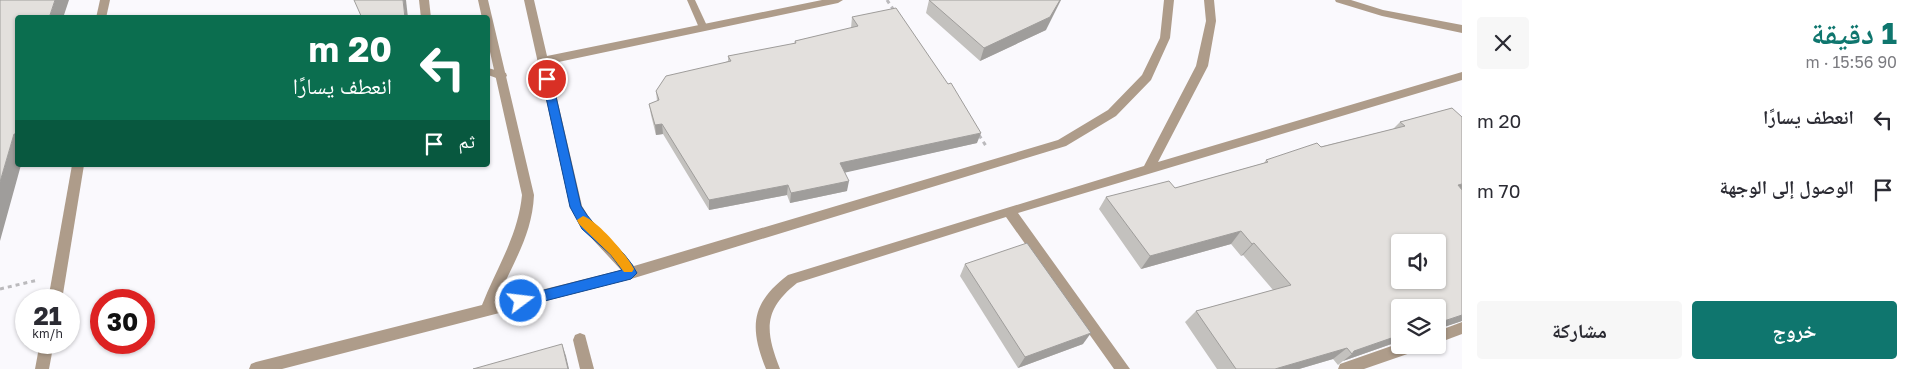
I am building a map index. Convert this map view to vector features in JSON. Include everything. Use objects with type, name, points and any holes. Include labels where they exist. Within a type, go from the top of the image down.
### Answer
[{"type":"street","points":[[102,15],[105,0]]},
{"type":"street","points":[[484,0],[488,15]]},
{"type":"street","points":[[529,0],[576,207],[587,226],[615,252],[631,273]]},
{"type":"street","points":[[543,61],[838,0]]},
{"type":"street","points":[[256,369],[631,273],[999,164],[1062,143],[1112,113],[1147,77],[1165,38],[1169,0]]},
{"type":"street","points":[[1148,170],[1202,66],[1211,20],[1209,0]]},
{"type":"street","points":[[1340,0],[1382,13],[1462,29]]},
{"type":"street","points":[[487,310],[497,284],[520,243],[528,210],[528,195],[490,25]]},
{"type":"street","points":[[773,369],[762,336],[762,318],[768,302],[778,289],[793,278],[1009,211],[1462,76]]},
{"type":"street","points":[[57,289],[78,167]]},
{"type":"street","points":[[1009,211],[1122,369]]},
{"type":"street","points":[[1446,334],[1462,328]]},
{"type":"street","points":[[580,340],[587,369]]},
{"type":"street","points":[[1345,369],[1391,353]]},
{"type":"street","points":[[42,369],[45,354]]},
{"type":"lane","points":[[424,0],[426,15]]},
{"type":"lane","points":[[691,1],[703,28]]},
{"type":"lane","points":[[490,73],[502,76]]},
{"type":"path","points":[[887,0],[900,19]]},
{"type":"path","points":[[978,134],[999,164]]},
{"type":"path","points":[[0,289],[59,275]]},
{"type":"building","points":[[0,0],[55,0],[50,15],[15,15],[15,134],[0,182]]},
{"type":"building","points":[[354,0],[403,0],[405,15],[361,15]]},
{"type":"building","points":[[929,0],[1060,0],[1050,17],[984,48]]},
{"type":"building","points":[[896,8],[948,84],[951,83],[981,133],[840,163],[849,181],[791,193],[788,185],[709,200],[662,124],[655,125],[649,104],[659,100],[656,91],[666,76],[731,61],[728,56],[796,43],[795,41],[858,26],[852,17]]},
{"type":"building","points":[[1452,108],[1462,117],[1462,184],[1458,185],[1462,190],[1462,315],[1446,320],[1446,299],[1391,299],[1391,338],[1354,351],[1352,354],[1347,348],[1275,369],[1236,369],[1196,311],[1291,285],[1241,231],[1150,256],[1106,197],[1169,181],[1175,188],[1268,162],[1266,160],[1317,143],[1321,147],[1405,126],[1400,122]]},
{"type":"building","points":[[1027,243],[1091,333],[1025,357],[965,264]]},
{"type":"building","points":[[562,344],[568,369],[473,369]]},
{"type":"slow traffic","points":[[583,220],[615,252],[628,269]]},
{"type":"route","points":[[521,301],[631,273],[615,252],[580,217],[573,197],[547,79]]}]
